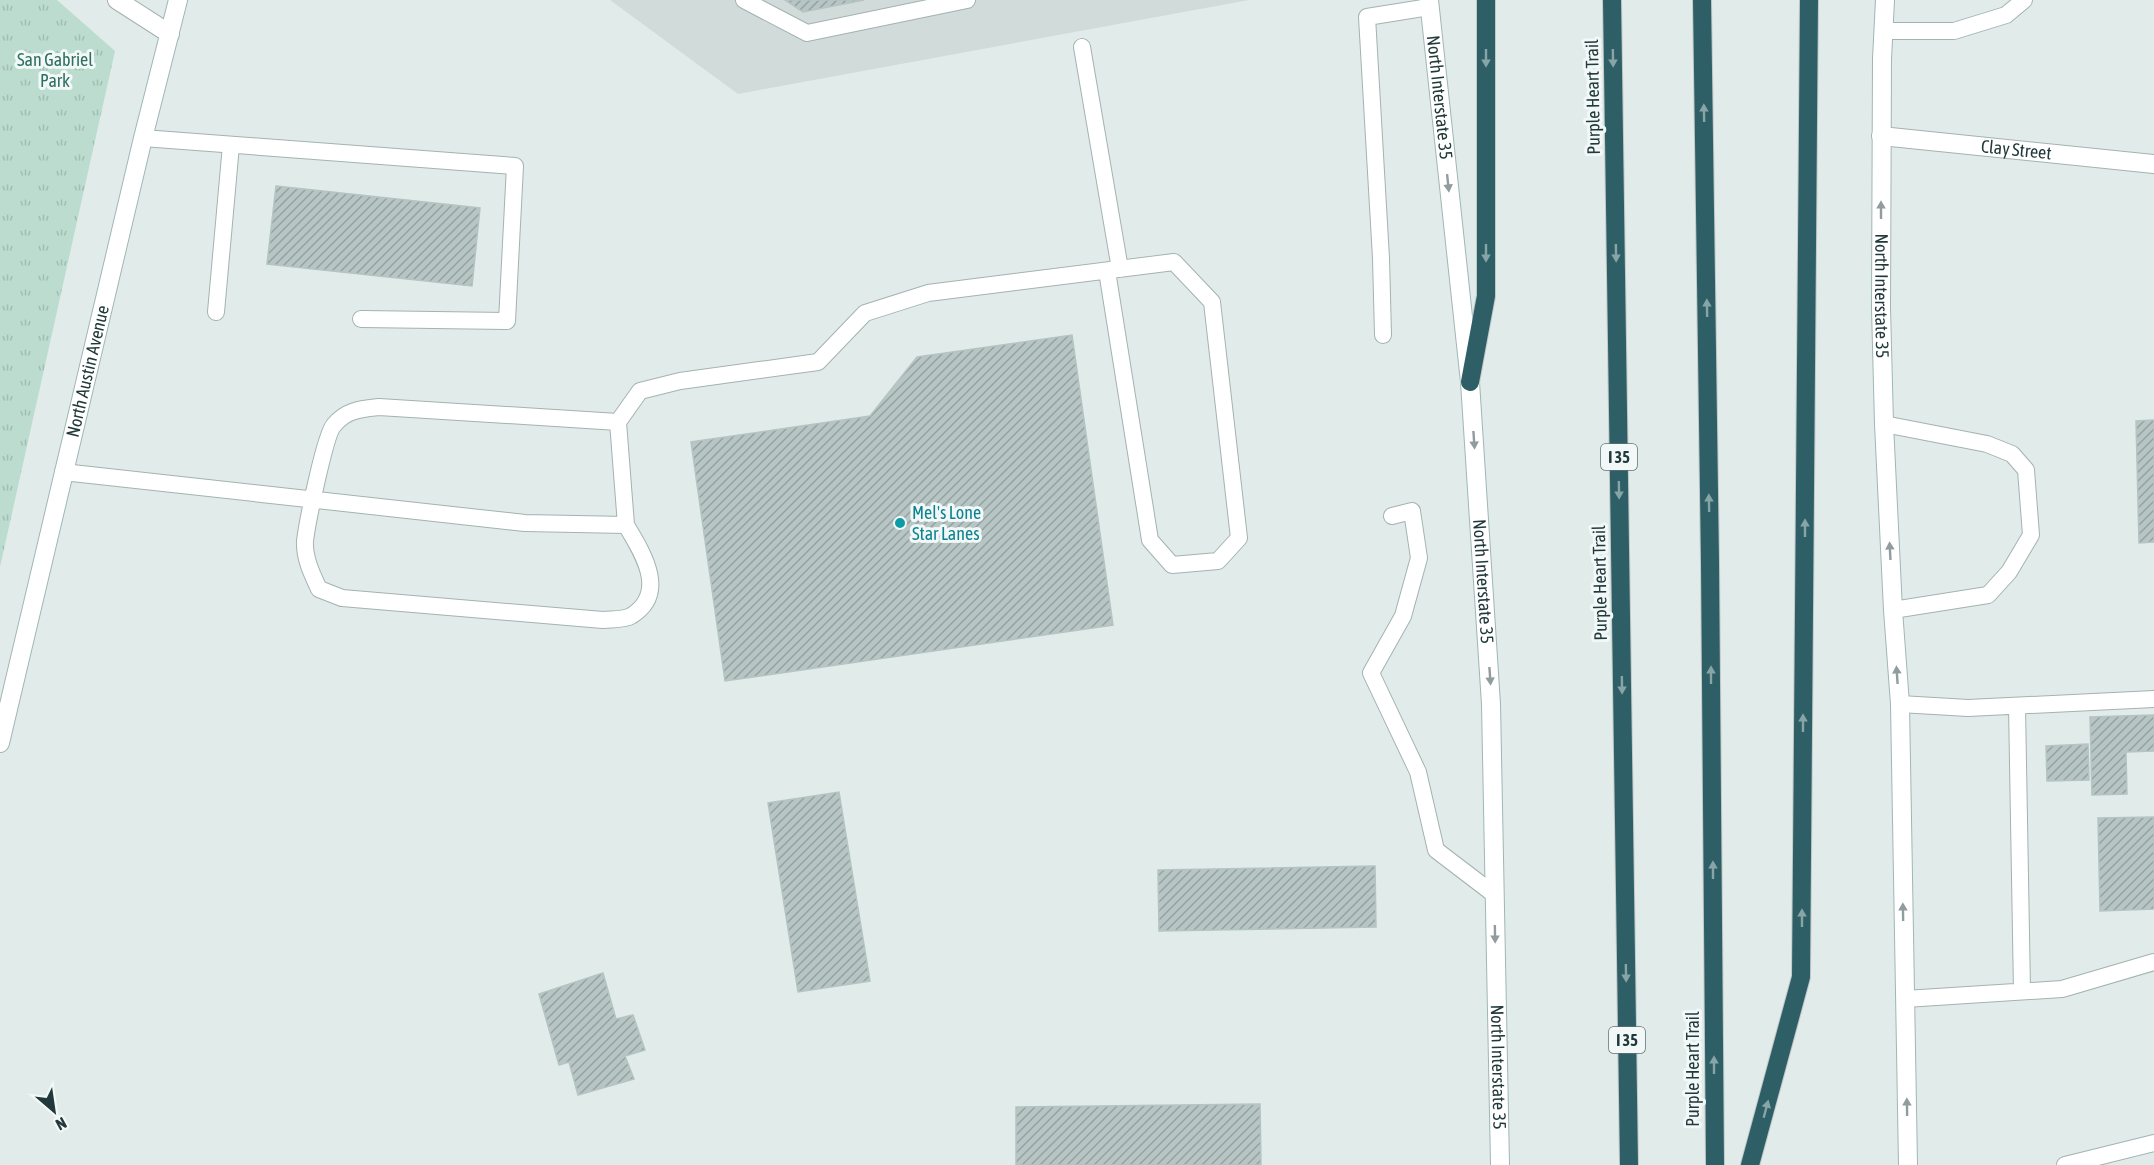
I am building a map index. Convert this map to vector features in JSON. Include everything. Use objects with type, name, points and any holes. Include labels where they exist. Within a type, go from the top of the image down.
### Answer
[{"type":"highway","points":[[1470,382],[1486,296],[1486,0]]},
{"type":"highway","name":"Purple Heart Trail","points":[[1612,0],[1629,1165]]},
{"type":"highway","name":"Purple Heart Trail","points":[[1702,0],[1715,1165]]},
{"type":"highway","points":[[1750,1165],[1802,977],[1809,0]]},
{"type":"main road","points":[[117,0],[170,34]]},
{"type":"main road","name":"North Austin Avenue","points":[[0,742],[143,138],[178,0]]},
{"type":"main road","name":"North Interstate 35","points":[[1885,0],[1881,136],[1881,308],[1884,424],[1900,704],[1908,1165]]},
{"type":"main road","name":"North Interstate 35","points":[[1429,4],[1470,382],[1491,704],[1500,1165]]},
{"type":"main road","name":"Clay Street","points":[[1881,136],[2154,164]]},
{"type":"lane","points":[[744,0],[807,33],[967,0]]},
{"type":"lane","points":[[1883,31],[1954,31],[2006,15],[2024,0]]},
{"type":"lane","points":[[1383,335],[1382,258],[1367,17],[1429,4]]},
{"type":"lane","points":[[618,422],[379,407],[353,410],[333,426],[324,448],[305,542],[309,568],[319,589],[342,598],[603,620],[630,617],[648,600],[651,579],[645,558],[626,525],[618,422],[640,391],[680,381],[818,362],[865,313],[928,293],[1113,270],[1174,262],[1212,302],[1239,538],[1218,561],[1172,565],[1150,540],[1113,270],[1082,47]]},
{"type":"lane","points":[[143,138],[515,166],[507,321],[361,319]]},
{"type":"lane","points":[[216,312],[231,145]]},
{"type":"lane","points":[[1884,424],[1987,444],[2012,454],[2026,470],[2031,535],[2009,572],[1988,595],[1893,610]]},
{"type":"lane","points":[[63,472],[525,523],[626,525]]},
{"type":"lane","points":[[1392,516],[1412,512],[1419,558],[1403,616],[1371,673],[1418,772],[1436,850],[1495,895]]},
{"type":"lane","points":[[1900,704],[1968,708],[2154,699]]},
{"type":"lane","points":[[2017,706],[2022,992]]},
{"type":"lane","points":[[1905,999],[2062,989],[2154,962]]},
{"type":"lane","points":[[2064,1165],[2154,1143]]},
{"type":"shaded area","points":[[610,0],[1249,0],[738,94]]},
{"type":"green space","name":"San Gabriel Park","points":[[0,0],[57,0],[115,51],[0,567]]},
{"type":"building","points":[[785,0],[864,0],[803,12]]},
{"type":"building","points":[[276,186],[480,208],[472,286],[267,264]]},
{"type":"building","name":"Mel's Lone Star Lanes","points":[[1072,335],[1113,625],[725,681],[691,442],[870,416],[917,357]]},
{"type":"building","points":[[2154,420],[2154,542],[2139,543],[2136,421]]},
{"type":"building","points":[[2154,715],[2154,751],[2126,752],[2127,794],[2092,795],[2090,717]]},
{"type":"building","points":[[2088,744],[2089,780],[2047,781],[2046,746]]},
{"type":"building","points":[[839,792],[870,981],[798,992],[768,803]]},
{"type":"building","points":[[2154,817],[2154,909],[2100,911],[2098,818]]},
{"type":"building","points":[[1375,866],[1376,927],[1159,931],[1158,870]]},
{"type":"building","points":[[603,973],[616,1019],[633,1015],[645,1050],[625,1056],[634,1079],[578,1095],[569,1062],[559,1065],[539,994]]},
{"type":"building","points":[[1260,1104],[1261,1165],[1016,1165],[1016,1107]]},
{"type":"place","name":"Mel's Lone Star Lanes","points":[[900,523]]}]
